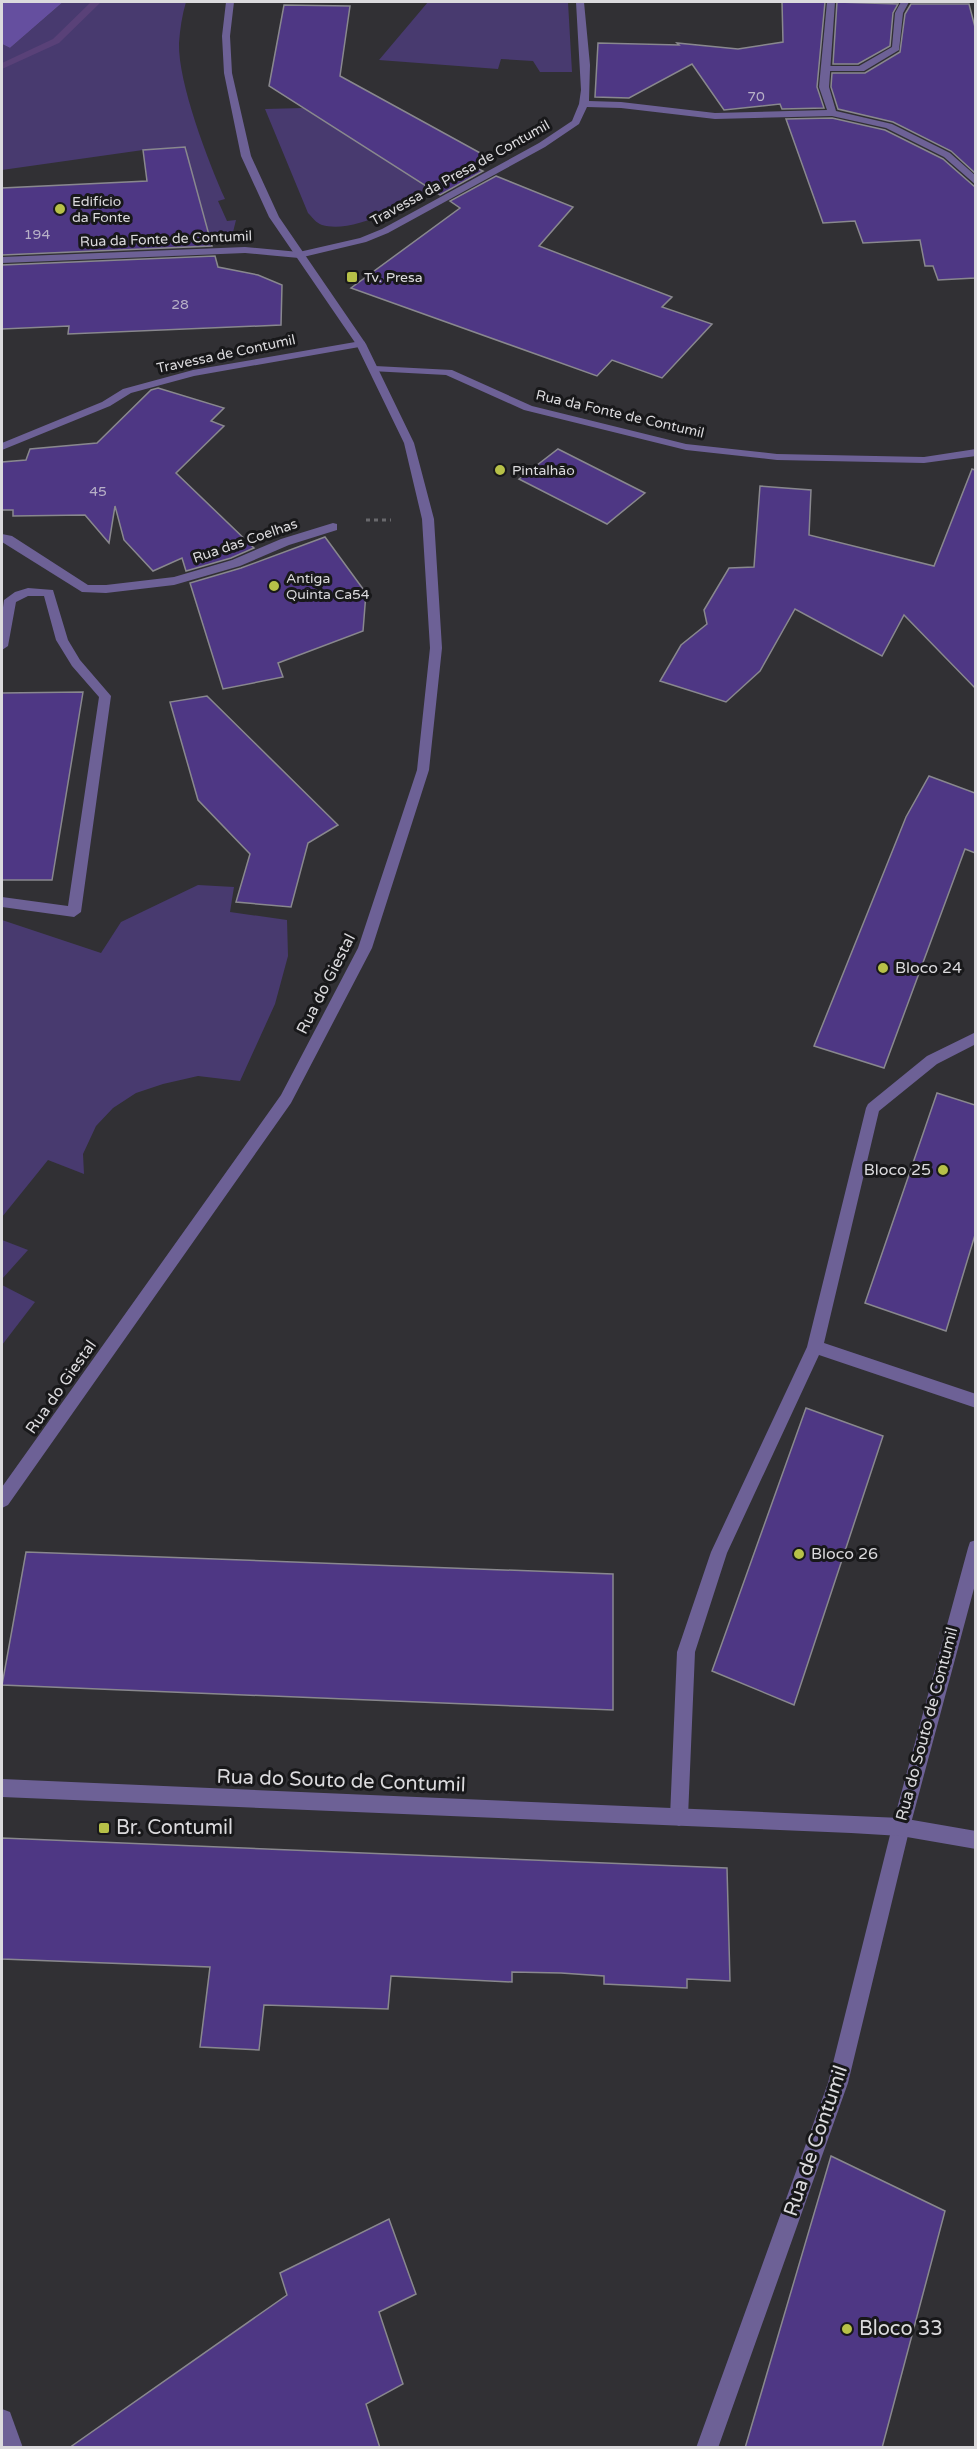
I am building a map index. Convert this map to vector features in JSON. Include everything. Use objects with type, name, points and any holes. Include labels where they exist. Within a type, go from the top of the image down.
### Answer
[{"type":"street","points":[[230,2],[226,36],[228,73],[246,156],[274,217],[361,344],[375,369]]},
{"type":"street","points":[[580,2],[586,65],[584,104],[621,105],[715,116],[832,113],[889,126],[947,155],[975,182]]},
{"type":"street","points":[[831,2],[825,49],[824,87],[832,113]]},
{"type":"street","points":[[826,69],[861,69],[896,48],[899,13],[905,2]]},
{"type":"street","name":"Travessa da Presa de Contumil","points":[[299,255],[363,240],[385,231],[488,173],[542,146],[576,122],[584,104]]},
{"type":"street","name":"Rua da Fonte de Contumil","points":[[2,260],[245,250],[299,255]]},
{"type":"street","name":"Travessa de Contumil","points":[[2,447],[106,404],[128,391],[193,373],[361,344]]},
{"type":"street","name":"Rua da Fonte de Contumil","points":[[375,369],[448,372],[528,408],[686,447],[777,457],[924,460],[975,452]]},
{"type":"street","name":"Rua do Giestal","points":[[2,1500],[286,1099],[365,948],[423,770],[436,648],[428,519],[409,443],[375,369]]},
{"type":"street","name":"Rua das Coelhas","points":[[2,538],[8,539],[86,589],[174,581],[237,563],[285,543],[333,527]]},
{"type":"street","points":[[49,593],[64,577]]},
{"type":"street","points":[[2,646],[10,600],[19,593],[34,590],[49,593]]},
{"type":"street","points":[[2,902],[74,912],[105,696],[76,663],[63,640],[49,593]]},
{"type":"street","points":[[679,1818],[686,1652],[719,1552],[814,1347],[873,1108],[932,1060],[975,1037]]},
{"type":"street","points":[[814,1347],[975,1401]]},
{"type":"street","name":"Rua do Souto de Contumil","points":[[2,1788],[901,1827],[975,1548]]},
{"type":"street","points":[[901,1827],[975,1840]]},
{"type":"street","name":"Rua de Contumil","points":[[707,2448],[838,2083],[901,1827]]},
{"type":"street","points":[[2,2420],[12,2448]]},
{"type":"path","points":[[333,527],[367,520],[428,519]]},
{"type":"shaded area","points":[[2,2],[63,2],[10,48],[2,44]]},
{"type":"shaded area","points":[[63,2],[186,2],[179,43],[183,79],[210,164],[225,199],[218,201],[227,221],[236,220],[233,232],[209,240],[189,169],[186,147],[143,150],[2,170],[2,44],[10,48]]},
{"type":"shaded area","points":[[428,2],[568,2],[572,72],[540,72],[533,61],[501,59],[498,69],[379,60]]},
{"type":"shaded area","points":[[303,108],[432,189],[394,210],[363,222],[335,227],[318,223],[308,213],[265,109]]},
{"type":"shaded area","points":[[198,885],[234,887],[230,912],[287,920],[288,956],[275,1004],[240,1081],[198,1076],[136,1093],[113,1108],[96,1126],[83,1154],[84,1174],[48,1160],[2,1217],[2,920],[101,953],[121,922]]},
{"type":"shaded area","points":[[2,1240],[28,1250],[2,1279]]},
{"type":"shaded area","points":[[2,1285],[35,1302],[2,1345]]},
{"type":"building","points":[[782,2],[825,2],[817,87],[824,108],[782,109],[780,104],[724,110],[692,64],[629,98],[595,97],[598,43],[679,45],[677,43],[738,49],[783,42]]},
{"type":"building","points":[[837,2],[898,4],[893,13],[890,46],[858,64],[833,64]]},
{"type":"building","points":[[911,4],[969,4],[975,27],[975,173],[951,151],[893,122],[838,109],[831,87],[832,73],[865,73],[900,52],[905,14]]},
{"type":"building","points":[[284,5],[350,6],[340,76],[493,160],[476,168],[483,171],[440,195],[269,86]]},
{"type":"building","points":[[832,118],[885,130],[943,159],[975,187],[975,278],[938,280],[933,266],[925,266],[920,240],[863,243],[855,221],[823,223],[786,119]]},
{"type":"building","points":[[185,147],[212,246],[2,255],[2,188],[147,181],[143,150]]},
{"type":"building","points":[[496,176],[573,207],[539,246],[672,297],[662,307],[712,324],[662,378],[612,360],[597,376],[351,288],[460,208],[450,201]]},
{"type":"building","points":[[215,256],[218,267],[258,275],[282,285],[281,325],[68,334],[69,326],[2,329],[2,265]]},
{"type":"building","points":[[158,388],[224,408],[211,421],[224,426],[176,473],[254,548],[231,558],[186,571],[182,558],[153,571],[124,540],[115,506],[109,543],[85,515],[13,516],[13,510],[2,510],[2,462],[26,460],[30,449],[97,443],[151,390]]},
{"type":"building","points":[[558,449],[645,493],[607,524],[519,479]]},
{"type":"building","points":[[972,469],[975,470],[975,688],[904,615],[882,656],[795,609],[760,671],[726,702],[660,681],[681,645],[707,624],[704,610],[729,568],[754,567],[760,486],[811,490],[809,535],[934,566]]},
{"type":"building","points":[[325,537],[366,593],[363,631],[278,663],[283,677],[223,689],[190,583],[241,568]]},
{"type":"building","points":[[83,692],[52,880],[2,880],[2,693]]},
{"type":"building","points":[[207,696],[338,825],[308,843],[291,907],[236,902],[250,854],[198,800],[170,702]]},
{"type":"building","name":"Bloco 24","points":[[929,776],[975,793],[975,853],[965,849],[884,1068],[814,1046],[906,817]]},
{"type":"building","name":"Bloco 25","points":[[937,1093],[975,1105],[975,1235],[946,1331],[865,1303]]},
{"type":"building","name":"Bloco 26","points":[[806,1408],[883,1436],[794,1705],[712,1671]]},
{"type":"building","points":[[26,1552],[613,1574],[613,1710],[2,1685]]},
{"type":"building","points":[[2,1838],[727,1868],[730,1981],[687,1979],[687,1988],[604,1984],[604,1976],[561,1973],[512,1972],[512,1982],[391,1976],[388,2009],[264,2005],[259,2050],[200,2047],[210,1967],[2,1959]]},
{"type":"building","name":"Bloco 33","points":[[831,2156],[945,2211],[882,2448],[745,2448]]},
{"type":"building","points":[[389,2219],[416,2294],[379,2312],[403,2384],[366,2404],[380,2448],[69,2448],[287,2295],[280,2273]]},
{"type":"waterway","points":[[2,66],[56,41],[96,2]]},
{"type":"place","name":"Edifício da Fonte","points":[[60,209]]},
{"type":"place","name":"Tv. Presa","points":[[352,277]]},
{"type":"place","name":"Pintalhão","points":[[500,470]]},
{"type":"place","name":"Antiga Quinta Ca54","points":[[274,586]]},
{"type":"place","name":"Bloco 24","points":[[883,968]]},
{"type":"place","name":"Bloco 25","points":[[943,1170]]},
{"type":"place","name":"Bloco 26","points":[[799,1554]]},
{"type":"place","name":"Br. Contumil","points":[[104,1828]]},
{"type":"place","name":"Bloco 33","points":[[847,2329]]}]
